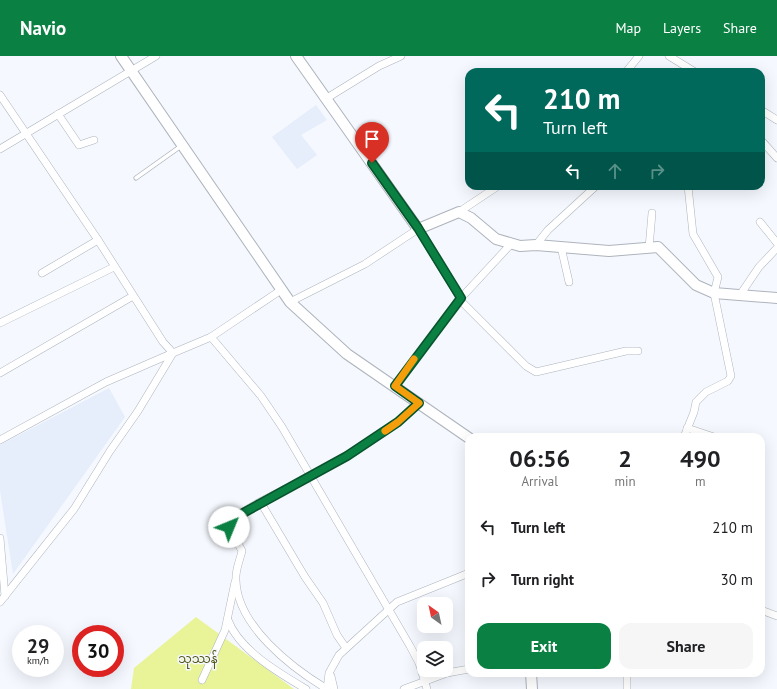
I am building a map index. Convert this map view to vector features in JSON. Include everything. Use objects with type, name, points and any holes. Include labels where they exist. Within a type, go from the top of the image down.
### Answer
[{"type":"main road","points":[[121,56],[290,302],[347,354],[465,435]]},
{"type":"main road","points":[[300,57],[418,228],[459,212],[471,218],[496,239],[520,246],[609,251],[658,248],[696,285],[714,293],[777,298]]},
{"type":"main road","points":[[531,677],[532,689]]},
{"type":"street","points":[[0,149],[156,56]]},
{"type":"street","points":[[327,98],[379,66],[389,58],[401,56]]},
{"type":"street","points":[[629,68],[639,56]]},
{"type":"street","points":[[669,56],[688,68]]},
{"type":"street","points":[[0,95],[98,240],[162,342],[172,353]]},
{"type":"street","points":[[765,112],[777,120]]},
{"type":"street","points":[[58,114],[79,145],[94,140]]},
{"type":"street","points":[[765,144],[777,158]]},
{"type":"street","points":[[459,212],[492,190]]},
{"type":"street","points":[[536,246],[548,230],[592,190]]},
{"type":"street","points":[[685,433],[694,412],[696,402],[706,392],[728,381],[731,376],[714,293],[718,277],[693,234],[688,190]]},
{"type":"street","points":[[649,248],[652,213]]},
{"type":"street","points":[[760,222],[777,243]]},
{"type":"street","points":[[290,302],[365,264],[418,228],[461,298],[526,366],[536,372],[626,351],[638,351]]},
{"type":"street","points":[[42,273],[98,240]]},
{"type":"street","points":[[395,386],[461,298],[511,244]]},
{"type":"street","points":[[562,248],[568,282]]},
{"type":"street","points":[[740,295],[760,267],[777,248]]},
{"type":"street","points":[[0,323],[114,267]]},
{"type":"street","points":[[0,440],[106,382],[211,337],[281,290]]},
{"type":"street","points":[[0,373],[133,296]]},
{"type":"street","points":[[211,337],[261,396],[310,476],[419,663],[427,689]]},
{"type":"street","points":[[3,599],[74,509],[110,451],[138,411],[172,353]]},
{"type":"street","points":[[202,680],[225,630],[228,620],[230,601],[236,580],[237,565],[242,551],[229,527],[229,522],[347,456],[398,422],[419,403]]},
{"type":"street","points":[[687,428],[702,433]]},
{"type":"street","points":[[261,503],[305,577],[323,603],[337,635],[346,648]]},
{"type":"street","points":[[0,538],[3,599]]},
{"type":"street","points":[[236,580],[240,601],[248,616],[271,647],[299,670],[327,689],[330,671],[339,655],[397,602],[465,575]]},
{"type":"street","points":[[765,612],[777,616]]},
{"type":"street","points":[[228,620],[242,642],[270,666],[306,689]]},
{"type":"street","points":[[404,689],[447,673],[465,670]]},
{"type":"street","points":[[330,671],[334,689]]},
{"type":"street","points":[[627,677],[627,689]]},
{"type":"lane","points":[[136,178],[182,145]]},
{"type":"shaded area","points":[[316,105],[327,120],[301,135],[317,155],[297,169],[272,137]]},
{"type":"shaded area","points":[[109,388],[125,417],[13,574],[0,491],[0,445]]},
{"type":"green space","name":"သုဿန်","points":[[196,617],[294,689],[131,689],[134,668]]},
{"type":"slow traffic","points":[[385,431],[406,416],[419,403],[395,386],[414,359]]},
{"type":"route","points":[[229,527],[229,522],[234,518],[286,488],[347,456],[406,416],[419,403],[395,386],[461,298],[418,228],[372,163]]}]
